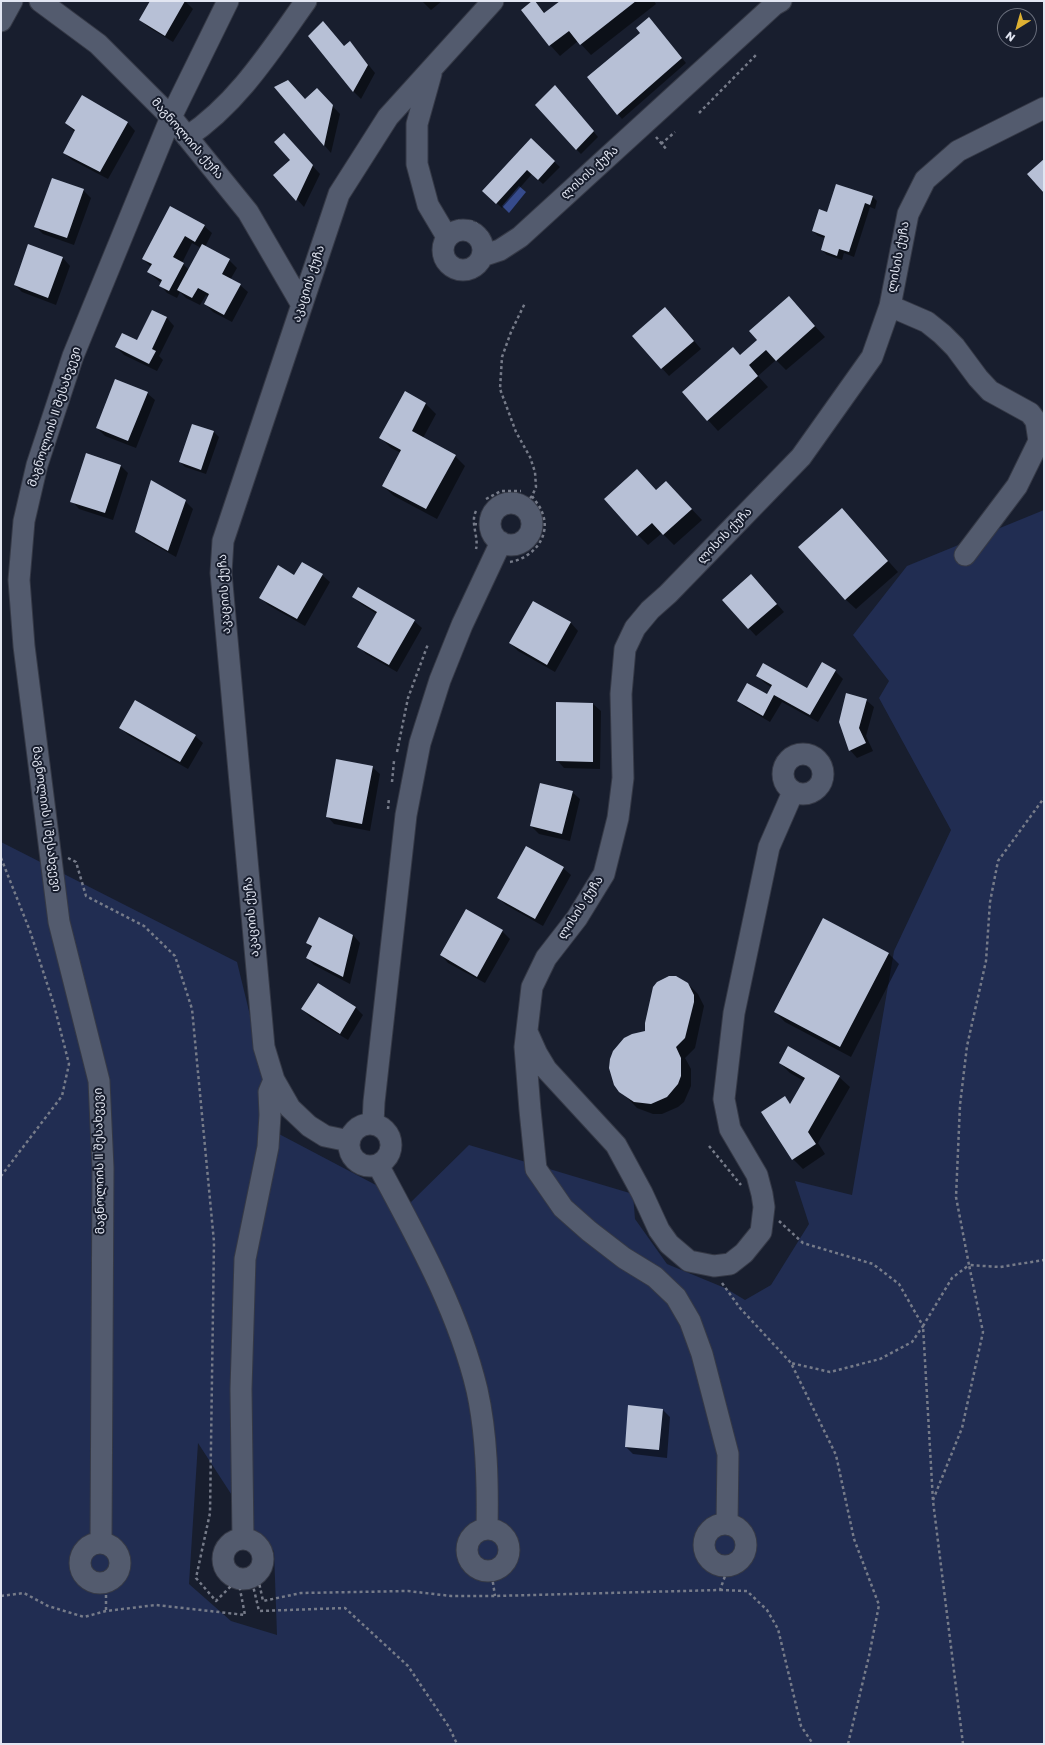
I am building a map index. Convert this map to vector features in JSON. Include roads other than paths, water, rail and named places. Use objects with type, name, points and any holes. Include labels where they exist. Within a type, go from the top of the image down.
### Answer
[{"type":"street","points":[[1,21],[12,1]]},
{"type":"street","name":"მაგნოლიის ქუჩა","points":[[40,1],[98,44],[171,117],[248,212],[302,305]]},
{"type":"street","name":"მაგნოლიის II შესახვევი","points":[[101,1543],[103,1168],[99,1081],[59,922],[52,861],[47,837],[20,611],[19,580],[24,521],[37,465],[74,356],[171,117],[228,1]]},
{"type":"street","points":[[187,137],[205,125],[229,102],[258,68],[306,1]]},
{"type":"street","points":[[447,237],[428,205],[417,164],[417,124],[433,68],[493,1]]},
{"type":"street","name":"ლისის ქუჩა","points":[[482,256],[500,250],[520,237],[774,4],[781,1]]},
{"type":"street","name":"აკაციის ქუჩა","points":[[350,1141],[325,1136],[309,1126],[290,1108],[274,1080],[264,1047],[221,573],[221,557],[223,541],[339,194],[388,117],[433,68]]},
{"type":"street","name":"ლისის ქუჩა","points":[[727,1524],[728,1454],[702,1354],[690,1321],[676,1297],[655,1277],[624,1258],[562,1208],[536,1169],[525,1047],[532,988],[546,958],[577,918],[604,874],[618,818],[623,778],[621,694],[625,650],[635,628],[650,610],[668,594],[801,457],[872,357],[890,306],[908,214],[925,180],[958,151],[1044,108]]},
{"type":"street","points":[[462,230],[472,232],[477,235],[482,245],[482,256],[470,270],[457,270],[451,266],[443,256],[444,243],[447,237],[451,234],[462,230]]},
{"type":"street","points":[[890,306],[927,322],[955,347],[978,378],[990,391],[1030,413],[1036,421],[1039,441],[1017,486],[965,555]]},
{"type":"street","points":[[522,499],[531,518],[531,532],[522,542],[515,545],[501,542],[492,533],[491,520],[493,514],[503,505],[516,504],[522,499]]},
{"type":"street","points":[[374,1124],[374,1102],[406,815],[420,743],[440,680],[462,625],[501,542]]},
{"type":"street","name":"ლისის ქუჩა","points":[[528,1031],[537,1054],[546,1069],[616,1145],[642,1193],[659,1230],[669,1244],[690,1261],[714,1266],[730,1264],[744,1253],[761,1232],[764,1207],[757,1175],[730,1129],[724,1099],[734,1013],[769,846],[793,792]]},
{"type":"street","points":[[243,1538],[241,1389],[245,1259],[268,1147],[270,1115],[269,1092],[274,1080]]},
{"type":"street","points":[[374,1124],[387,1132],[391,1147],[389,1154],[378,1165],[367,1166],[357,1161],[350,1152],[350,1141],[352,1135],[361,1126],[374,1124]]},
{"type":"street","points":[[378,1165],[429,1262],[462,1339],[477,1390],[487,1455],[487,1529]]},
{"type":"street","points":[[720,1524],[727,1524],[739,1529],[746,1541],[746,1547],[740,1559],[729,1565],[722,1565],[715,1563],[706,1553],[704,1546],[705,1539],[714,1527],[720,1524]]},
{"type":"street","points":[[487,1529],[499,1532],[504,1536],[508,1548],[508,1554],[502,1565],[491,1570],[478,1568],[469,1558],[467,1552],[468,1545],[474,1533],[487,1529]]},
{"type":"street","points":[[243,1538],[256,1543],[263,1554],[263,1561],[249,1576],[227,1572],[223,1566],[223,1553],[230,1542],[243,1538]]},
{"type":"street","points":[[101,1543],[114,1549],[118,1554],[120,1561],[119,1568],[116,1574],[106,1582],[93,1582],[83,1574],[80,1562],[81,1556],[89,1546],[101,1543]]}]
